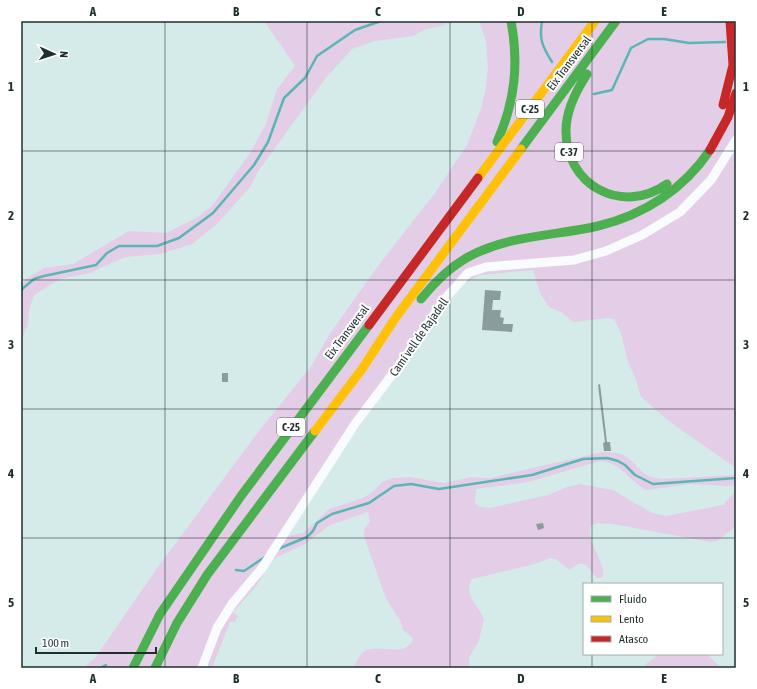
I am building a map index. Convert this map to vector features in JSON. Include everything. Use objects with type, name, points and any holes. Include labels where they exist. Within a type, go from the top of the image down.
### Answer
[{"type":"highway","points":[[464,196],[505,124],[514,94],[516,43],[511,21]]},
{"type":"highway","name":"Eix Transversal","points":[[133,668],[160,614],[194,563],[344,356],[595,21]]},
{"type":"highway","name":"Eix Transversal","points":[[155,668],[177,623],[207,575],[362,369],[396,317],[616,21]]},
{"type":"highway","name":"C-37","points":[[607,33],[600,52],[580,85],[571,105],[566,125],[566,138],[570,157],[578,172],[602,192],[619,196],[644,196],[654,193],[672,181],[688,166],[705,144],[718,122],[728,92],[733,64],[730,21]]},
{"type":"highway","points":[[362,369],[429,289],[448,271],[468,257],[501,243],[529,236],[599,226],[640,212],[679,187],[712,151],[725,126],[736,93]]},
{"type":"street","name":"Camí vell de Rajadell","points":[[202,668],[217,628],[232,604],[262,568],[355,424],[406,356],[443,301],[468,273],[486,267],[574,260],[606,251],[642,235],[680,212],[710,180],[736,140]]},
{"type":"shaded area","points":[[264,21],[451,21],[442,26],[426,29],[413,36],[375,41],[352,49],[325,79],[259,170],[250,187],[217,224],[192,244],[160,254],[125,257],[90,273],[60,279],[34,295],[29,310],[28,324],[21,341],[21,286],[26,279],[44,268],[73,264],[129,231],[166,233],[198,217],[212,206],[250,153],[266,124],[277,89],[295,66]]},
{"type":"shaded area","points":[[479,21],[736,21],[736,468],[670,422],[641,397],[635,377],[628,362],[621,333],[614,319],[608,318],[573,322],[561,312],[549,307],[540,293],[533,270],[480,275],[465,283],[449,301],[340,454],[288,536],[303,533],[329,509],[363,498],[374,491],[382,482],[392,478],[410,477],[444,483],[471,477],[490,478],[602,452],[618,453],[625,456],[630,459],[642,472],[654,478],[663,479],[736,475],[736,485],[691,484],[646,490],[619,468],[607,462],[600,461],[528,482],[476,489],[475,503],[480,507],[490,508],[548,495],[567,487],[580,484],[613,490],[652,513],[666,516],[723,505],[736,491],[736,526],[717,541],[710,542],[613,524],[598,523],[591,525],[591,538],[603,570],[603,576],[601,578],[597,578],[585,565],[579,564],[570,570],[557,560],[551,558],[531,565],[472,579],[469,584],[470,595],[484,620],[479,640],[469,658],[469,668],[353,668],[363,652],[369,649],[397,650],[409,646],[413,640],[411,636],[403,630],[400,620],[386,599],[364,536],[364,530],[370,521],[368,512],[330,525],[305,544],[271,560],[257,585],[233,612],[238,616],[235,622],[230,622],[212,668],[83,668],[95,658],[158,567],[262,427],[310,368],[329,335],[378,266],[435,193],[467,145],[481,109],[486,88],[488,66],[486,41]]},
{"type":"shaded area","points":[[658,655],[708,655],[721,668],[641,668]]},
{"type":"building","points":[[485,290],[501,291],[500,300],[493,300],[492,310],[501,310],[500,317],[504,318],[503,324],[513,324],[512,332],[482,330]]},
{"type":"building","points":[[222,373],[228,373],[228,382],[222,382]]},
{"type":"building","points":[[600,384],[607,442],[610,442],[611,451],[604,451],[603,443],[605,442],[598,385]]},
{"type":"building","points":[[543,523],[544,528],[538,530],[536,524]]},
{"type":"waterway","points":[[21,290],[34,279],[96,265],[107,253],[119,246],[157,246],[179,238],[213,213],[254,165],[268,142],[284,98],[305,78],[317,56],[355,30],[381,21]]},
{"type":"waterway","points":[[542,21],[541,38],[552,62]]},
{"type":"waterway","points":[[594,94],[612,90],[631,48],[648,39],[664,39],[689,43],[725,42]]},
{"type":"waterway","points":[[278,549],[307,537],[313,531],[317,523],[332,514],[369,503],[394,486],[411,484],[439,489],[532,475],[583,459],[607,458],[618,461],[625,465],[635,475],[653,484],[736,478]]},
{"type":"waterway","points":[[236,570],[244,571],[265,557]]},
{"type":"waterway","points":[[100,668],[106,665]]},
{"type":"traffic: fast","points":[[497,142],[508,112],[514,83],[515,52],[511,21]]},
{"type":"traffic: fast","points":[[521,149],[616,21]]},
{"type":"traffic: fast","points":[[587,74],[572,101],[566,123],[568,149],[575,166],[586,180],[599,190],[615,195],[632,197],[650,193],[667,184]]},
{"type":"traffic: fast","points":[[421,299],[449,270],[468,257],[484,250],[499,244],[516,240],[598,226],[631,215],[647,207],[662,198],[688,177],[710,150]]},
{"type":"traffic: fast","points":[[133,668],[160,614],[241,496],[369,325]]},
{"type":"traffic: fast","points":[[155,668],[177,623],[207,575],[315,431]]},
{"type":"traffic: slow","points":[[478,178],[595,21]]},
{"type":"traffic: slow","points":[[315,431],[362,369],[396,317],[521,149]]},
{"type":"traffic: jam","points":[[723,105],[733,65],[730,21]]},
{"type":"traffic: jam","points":[[710,150],[728,117],[736,93]]},
{"type":"traffic: jam","points":[[369,325],[478,178]]}]
